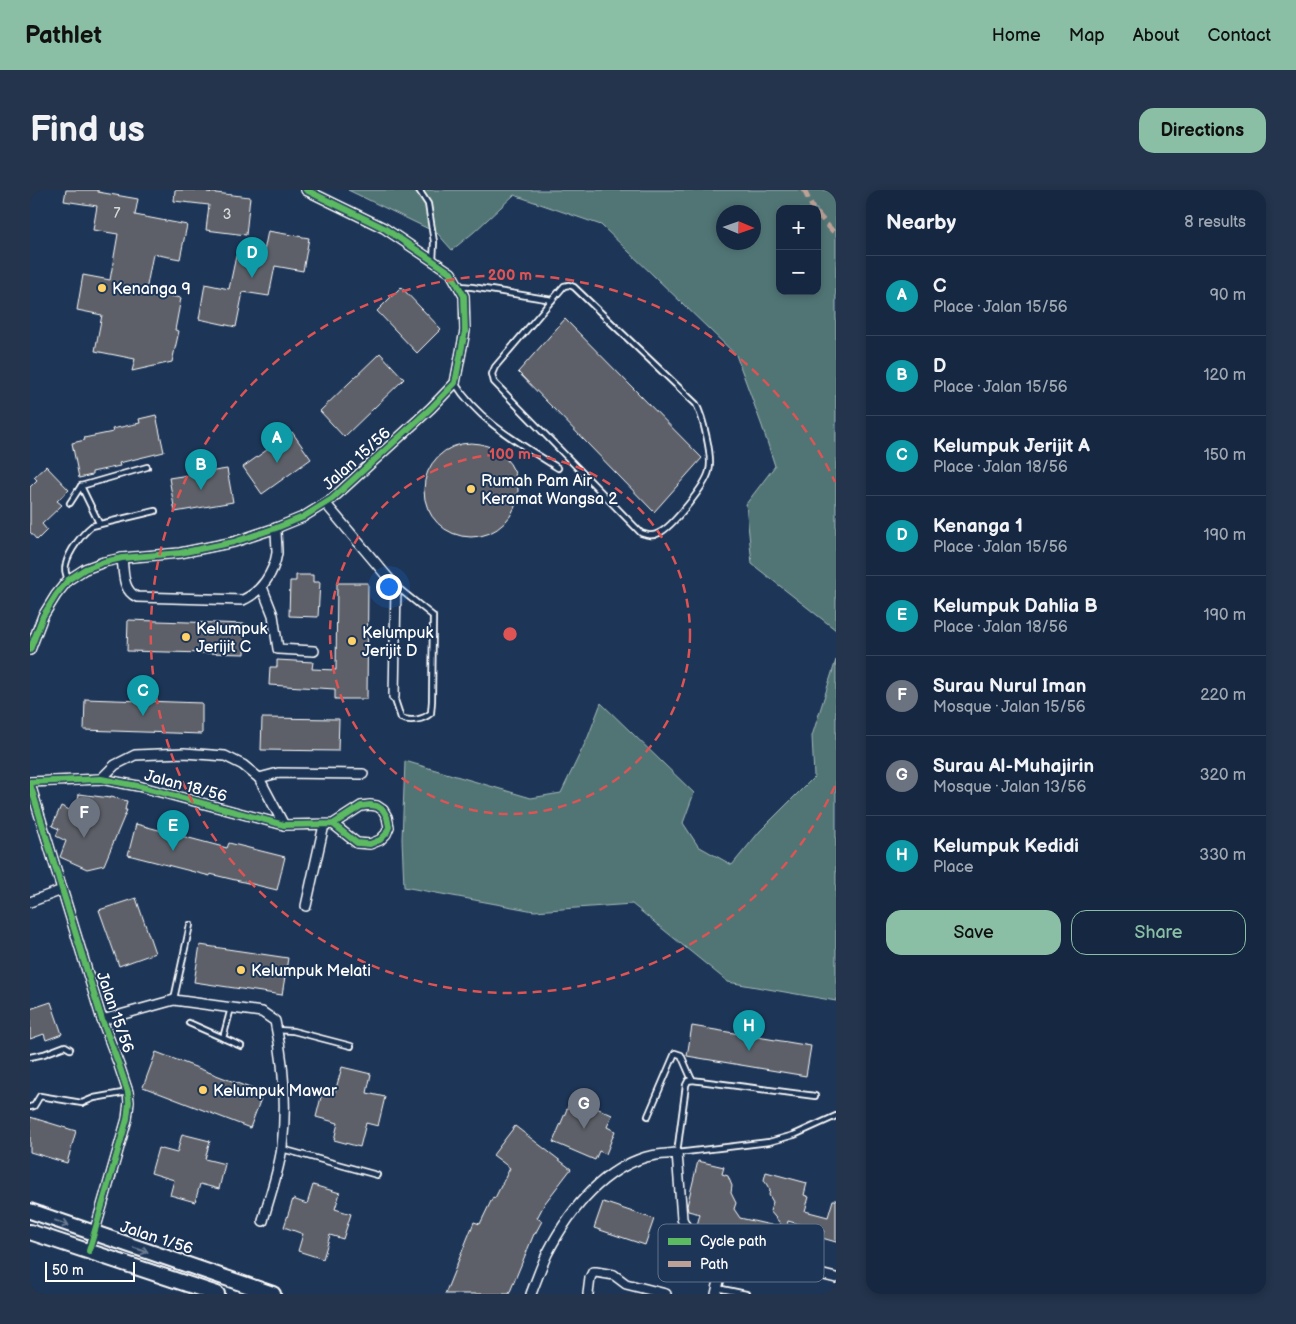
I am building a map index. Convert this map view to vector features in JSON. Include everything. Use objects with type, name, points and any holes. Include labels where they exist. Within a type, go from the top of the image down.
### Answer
[{"type":"main road","name":"Jalan 1/56","points":[[30,1211],[273,1294]]},
{"type":"main road","points":[[30,1232],[216,1294]]},
{"type":"street","points":[[306,190],[384,228],[451,273],[464,296],[465,332],[454,383]]},
{"type":"street","name":"Jalan 15/56","points":[[30,650],[43,616],[56,595],[68,580],[84,569],[122,558],[180,552],[234,542],[303,517],[326,504],[431,408],[454,383]]},
{"type":"street","points":[[326,504],[396,587],[394,697]]},
{"type":"street","points":[[122,558],[126,589],[137,597],[243,600],[262,587],[274,564],[277,552],[276,528]]},
{"type":"street","points":[[262,587],[273,615],[278,649],[314,651]]},
{"type":"street","points":[[101,779],[115,765],[135,755],[160,752],[225,756],[243,765],[259,778],[284,825]]},
{"type":"street","points":[[259,778],[278,773],[363,774]]},
{"type":"street","name":"Jalan 18/56","points":[[30,783],[101,779],[138,786],[284,825],[329,824]]},
{"type":"street","name":"Jalan 15/56","points":[[30,783],[102,1020],[120,1065],[128,1092],[127,1119],[88,1251]]},
{"type":"street","points":[[306,906],[329,824],[361,806],[370,805],[377,806],[383,810],[389,827],[386,834],[380,840],[370,844],[357,844],[329,824]]},
{"type":"street","points":[[30,902],[62,890]]},
{"type":"street","points":[[102,1020],[174,1000],[262,1012],[275,1021],[281,1050],[285,1100],[281,1148],[263,1221]]},
{"type":"street","points":[[531,1294],[546,1256],[565,1223],[594,1189],[624,1166],[648,1156],[677,1153],[682,1219],[684,1224]]},
{"type":"street","points":[[588,1294],[590,1278],[593,1272],[596,1272],[614,1275],[626,1284],[666,1294]]},
{"type":"lane","points":[[419,190],[428,204],[434,242],[433,261]]},
{"type":"lane","points":[[458,286],[552,300]]},
{"type":"lane","points":[[564,286],[574,287],[696,404],[701,413],[710,458],[709,471],[704,484],[668,528],[658,534],[649,536],[641,533],[494,382],[492,374],[495,367],[552,300],[564,286]]},
{"type":"lane","points":[[454,383],[459,391],[495,428],[558,468]]},
{"type":"lane","points":[[70,503],[81,486],[147,467]]},
{"type":"lane","points":[[81,486],[99,523]]},
{"type":"lane","points":[[68,580],[65,570],[66,563],[87,530],[99,523],[156,511]]},
{"type":"lane","points":[[394,697],[401,718],[408,721],[426,717],[431,713],[433,616],[396,587]]},
{"type":"lane","points":[[174,1000],[190,925]]},
{"type":"lane","points":[[224,1038],[231,1008]]},
{"type":"lane","points":[[190,1023],[241,1046]]},
{"type":"lane","points":[[277,1030],[293,1031],[351,1046]]},
{"type":"lane","points":[[30,1058],[65,1046],[70,1049]]},
{"type":"lane","points":[[648,1116],[672,1056],[675,1053],[681,1055],[692,1080]]},
{"type":"lane","points":[[815,1096],[688,1081],[677,1153],[769,1142],[794,1135],[836,1116]]},
{"type":"lane","points":[[30,1107],[34,1106],[40,1096],[82,1103],[94,1098],[128,1092]]},
{"type":"lane","points":[[281,1148],[377,1175]]},
{"type":"lane","points":[[716,1291],[746,1294]]},
{"type":"green space","points":[[348,190],[836,190],[836,630],[752,564],[746,504],[775,466],[736,355],[601,225],[514,195],[452,250],[437,233]]},
{"type":"green space","points":[[836,660],[836,1001],[728,982],[632,904],[534,911],[404,887],[402,839],[405,761],[531,798],[561,793],[588,737],[601,703],[694,793],[683,823],[698,846],[732,865],[760,831],[814,777],[812,736]]},
{"type":"building","points":[[66,190],[98,190],[98,192],[138,199],[135,215],[187,225],[180,259],[153,254],[146,291],[181,298],[175,330],[179,331],[172,362],[132,371],[135,359],[95,351],[102,315],[77,310],[83,275],[110,280],[118,234],[93,230],[97,206],[64,201]]},
{"type":"building","points":[[175,190],[208,190],[207,192],[250,197],[246,235],[206,230],[209,205],[174,201]]},
{"type":"building","points":[[268,231],[309,238],[303,271],[275,266],[269,296],[243,292],[236,327],[199,319],[205,284],[229,289],[236,256],[262,261]]},
{"type":"building","points":[[401,287],[441,329],[417,353],[377,311]]},
{"type":"building","points":[[565,319],[702,458],[654,512],[518,372]]},
{"type":"building","points":[[380,353],[404,379],[344,437],[320,411]]},
{"type":"building","points":[[156,415],[164,452],[119,463],[120,466],[92,472],[92,475],[79,478],[72,443],[85,440],[84,438],[113,432],[112,429],[140,423],[139,419]]},
{"type":"building","points":[[292,432],[311,459],[262,494],[243,467]]},
{"type":"building","name":"Rumah Pam Air Keramat Wangsa 2","points":[[471,443],[489,447],[504,457],[514,472],[518,490],[514,508],[504,523],[489,533],[471,537],[453,533],[438,523],[428,508],[424,490],[428,472],[438,457],[453,447]]},
{"type":"building","points":[[46,466],[69,490],[57,501],[62,505],[42,524],[47,530],[37,540],[30,532],[30,487],[37,480],[34,477]]},
{"type":"building","points":[[227,469],[233,502],[175,512],[169,478]]},
{"type":"building","points":[[296,575],[313,575],[313,582],[320,582],[318,617],[289,616],[290,581],[296,581]]},
{"type":"building","name":"Kelumpuk Jerijit D","points":[[337,583],[368,583],[367,699],[335,699],[335,689],[269,685],[270,667],[277,667],[277,660],[313,662],[312,669],[336,670]]},
{"type":"building","name":"Kelumpuk Jerijit C","points":[[128,620],[246,624],[245,654],[127,651]]},
{"type":"building","points":[[85,699],[202,703],[202,734],[84,730]]},
{"type":"building","points":[[262,718],[339,719],[338,751],[261,750]]},
{"type":"building","points":[[79,794],[111,797],[127,801],[125,810],[127,810],[104,865],[87,869],[60,857],[66,841],[56,836],[59,829],[52,826],[61,806],[76,813]]},
{"type":"building","points":[[136,824],[227,848],[229,843],[285,857],[277,890],[210,874],[210,876],[128,855]]},
{"type":"building","points":[[136,898],[155,953],[119,966],[99,910]]},
{"type":"building","name":"Kelumpuk Melati","points":[[200,945],[288,958],[282,995],[194,982]]},
{"type":"building","points":[[51,1002],[62,1034],[46,1040],[44,1034],[30,1039],[30,1009]]},
{"type":"building","points":[[692,1026],[811,1046],[806,1076],[687,1056]]},
{"type":"building","name":"Kelumpuk Mawar","points":[[156,1052],[263,1093],[250,1128],[143,1087]]},
{"type":"building","points":[[342,1067],[371,1074],[367,1093],[385,1097],[378,1126],[366,1123],[360,1147],[334,1140],[338,1123],[316,1117],[323,1089],[335,1092]]},
{"type":"building","points":[[572,1097],[612,1115],[607,1127],[615,1131],[606,1154],[599,1151],[595,1160],[553,1142]]},
{"type":"building","points":[[30,1117],[76,1131],[67,1163],[30,1152]]},
{"type":"building","points":[[515,1126],[571,1169],[545,1203],[537,1218],[542,1221],[534,1234],[509,1294],[445,1294],[474,1222],[480,1224],[510,1168],[493,1155]]},
{"type":"building","points":[[182,1134],[210,1141],[205,1159],[225,1164],[219,1189],[200,1184],[195,1202],[170,1195],[174,1180],[151,1173],[158,1148],[177,1153]]},
{"type":"building","points":[[698,1161],[724,1167],[722,1174],[728,1176],[732,1186],[731,1193],[736,1203],[734,1209],[740,1218],[766,1224],[697,1224],[700,1214],[688,1211],[687,1206]]},
{"type":"building","points":[[766,1172],[807,1183],[804,1195],[809,1197],[805,1211],[828,1217],[833,1200],[836,1200],[836,1242],[824,1239],[824,1224],[799,1224],[788,1221],[787,1224],[781,1224],[770,1211],[773,1202],[769,1195],[770,1190],[764,1180]]},
{"type":"building","points":[[313,1185],[340,1193],[335,1209],[351,1214],[343,1239],[330,1235],[323,1259],[298,1251],[303,1234],[284,1227],[293,1199],[307,1204]]},
{"type":"building","points":[[603,1202],[654,1219],[645,1245],[594,1228]]},
{"type":"marked path","points":[[804,190],[811,205]]},
{"type":"marked path","points":[[821,218],[836,235]]},
{"type":"cycle path","points":[[30,650],[43,616],[56,595],[68,580],[85,569],[122,558],[180,553],[234,542],[303,517],[332,499],[431,408],[455,383],[465,331],[464,296],[451,273],[384,228],[306,190]]},
{"type":"cycle path","points":[[30,782],[101,779],[138,786],[284,825],[333,824],[361,806],[370,805],[377,806],[383,810],[389,827],[386,834],[380,840],[370,844],[357,843],[333,824]]},
{"type":"cycle path","points":[[30,784],[102,1020],[128,1092],[127,1119],[89,1251]]},
{"type":"place","name":"Kenanga 1","points":[[252,278]]},
{"type":"place","name":"Kenanga 9","points":[[102,288]]},
{"type":"place","name":"C","points":[[277,463]]},
{"type":"place","name":"Rumah Pam Air Keramat Wangsa 2","points":[[471,489]]},
{"type":"place","name":"D","points":[[201,490]]},
{"type":"place","name":"Kelumpuk Jerijit C","points":[[186,637]]},
{"type":"place","name":"Kelumpuk Jerijit D","points":[[352,641]]},
{"type":"place","name":"Kelumpuk Jerijit A","points":[[143,716]]},
{"type":"place","name":"Surau Nurul Iman","points":[[84,838]]},
{"type":"place","name":"Kelumpuk Dahlia B","points":[[173,851]]},
{"type":"place","name":"Kelumpuk Melati","points":[[241,970]]},
{"type":"place","name":"Kelumpuk Kedidi","points":[[749,1051]]},
{"type":"place","name":"Kelumpuk Mawar","points":[[203,1090]]},
{"type":"place","name":"Surau Al-Muhajirin","points":[[584,1129]]}]
